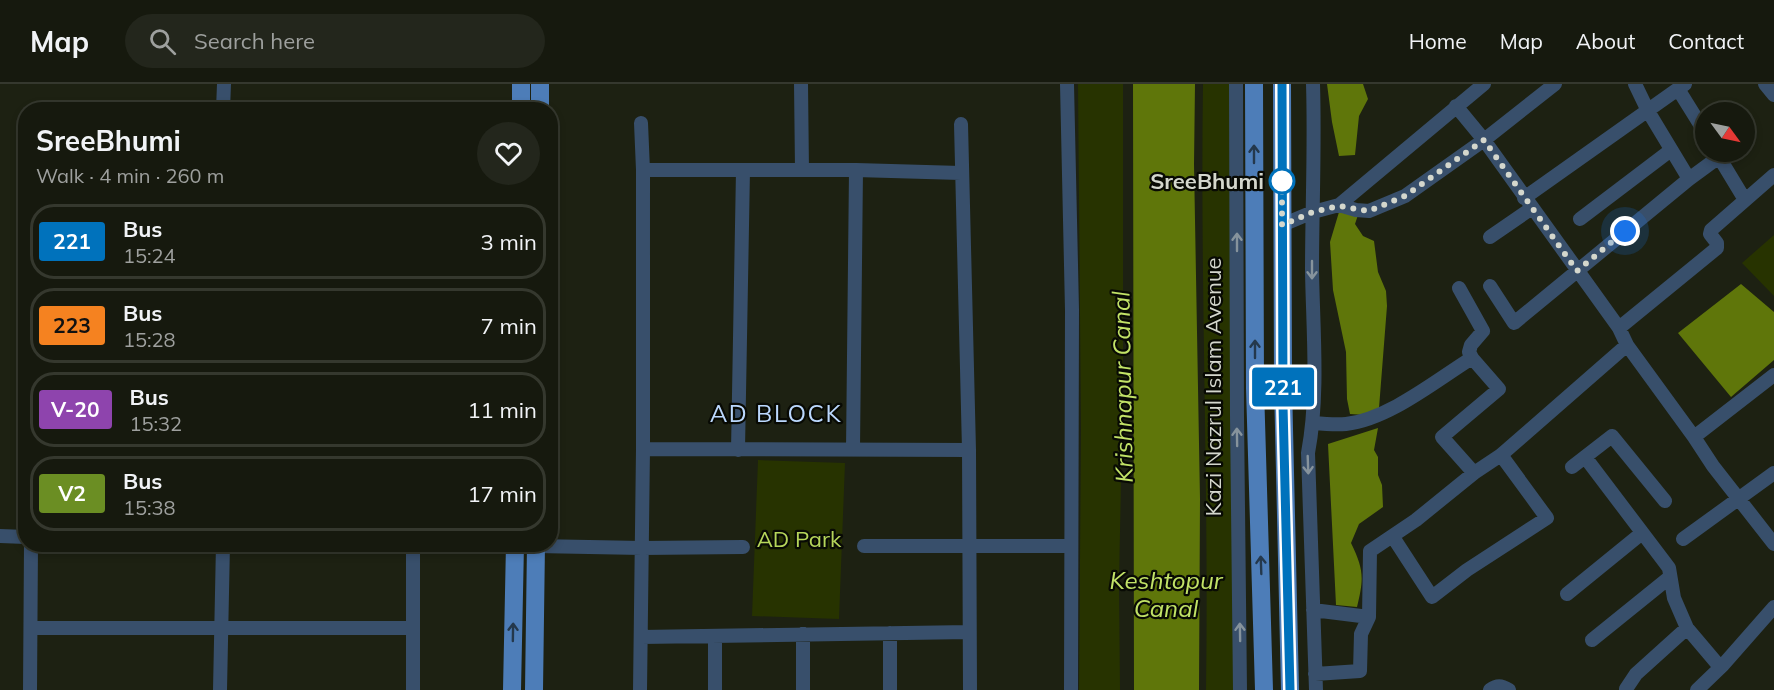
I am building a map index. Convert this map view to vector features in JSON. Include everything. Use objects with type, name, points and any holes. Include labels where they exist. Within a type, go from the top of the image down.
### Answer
[{"type":"main road","points":[[522,102],[525,84]]},
{"type":"main road","points":[[540,84],[540,102]]},
{"type":"main road","name":"Kazi Nazrul Islam Avenue","points":[[1254,84],[1256,388],[1264,690]]},
{"type":"main road","points":[[1282,84],[1284,490],[1290,690]]},
{"type":"main road","points":[[512,690],[515,552]]},
{"type":"main road","points":[[534,690],[536,552]]},
{"type":"main road","points":[[1264,665],[1289,661]]},
{"type":"street","points":[[224,84],[224,102]]},
{"type":"street","points":[[801,84],[802,170]]},
{"type":"street","points":[[1067,84],[1072,310],[1071,690]]},
{"type":"street","name":"Kazi Nazrul Islam Avenue","points":[[1236,84],[1240,690]]},
{"type":"street","points":[[1313,84],[1314,423],[1308,453],[1316,690]]},
{"type":"street","points":[[1339,206],[1484,84]]},
{"type":"street","points":[[1282,225],[1313,212],[1339,206],[1369,211],[1405,196],[1484,140],[1555,84]]},
{"type":"street","points":[[1635,84],[1648,111],[1689,179]]},
{"type":"street","points":[[1490,237],[1528,203],[1682,87],[1695,112]]},
{"type":"street","points":[[1456,106],[1484,140],[1619,328],[1627,345],[1713,466],[1774,544]]},
{"type":"street","points":[[640,690],[643,449],[641,123]]},
{"type":"street","points":[[961,124],[969,450],[970,690]]},
{"type":"street","points":[[1580,219],[1671,150]]},
{"type":"street","points":[[1490,286],[1514,322],[1709,162]]},
{"type":"street","points":[[1723,162],[1745,200]]},
{"type":"street","points":[[643,170],[856,170],[961,173]]},
{"type":"street","points":[[738,450],[742,170]]},
{"type":"street","points":[[853,449],[856,170]]},
{"type":"street","points":[[1619,328],[1717,248],[1717,243],[1709,232],[1774,175]]},
{"type":"street","points":[[1459,288],[1484,331],[1471,345],[1469,352],[1499,389],[1442,437],[1474,473]]},
{"type":"street","points":[[1315,674],[1360,671],[1361,634],[1369,616],[1370,551],[1393,537],[1501,454],[1627,345]]},
{"type":"street","points":[[1314,423],[1346,424],[1373,418],[1398,405],[1472,358]]},
{"type":"street","points":[[1694,437],[1774,375]]},
{"type":"street","points":[[1572,467],[1612,436],[1665,501]]},
{"type":"street","points":[[643,449],[969,450]]},
{"type":"street","points":[[1393,537],[1432,597],[1467,570],[1547,518],[1501,454]]},
{"type":"street","points":[[1586,457],[1669,568],[1674,598],[1687,628],[1720,667]]},
{"type":"street","points":[[1683,539],[1774,473]]},
{"type":"street","points":[[1567,594],[1642,532]]},
{"type":"street","points":[[0,536],[18,537]]},
{"type":"street","points":[[558,546],[743,547]]},
{"type":"street","points":[[864,546],[1071,546]]},
{"type":"street","points":[[30,690],[31,552]]},
{"type":"street","points":[[220,690],[223,552]]},
{"type":"street","points":[[413,552],[413,690]]},
{"type":"street","points":[[1592,640],[1670,577]]},
{"type":"street","points":[[1697,690],[1774,607]]},
{"type":"street","points":[[1313,610],[1369,616]]},
{"type":"street","points":[[31,628],[413,628]]},
{"type":"street","points":[[1626,689],[1636,674],[1687,628]]},
{"type":"street","points":[[641,637],[969,632]]},
{"type":"street","points":[[890,633],[890,690]]},
{"type":"street","points":[[803,634],[804,690]]},
{"type":"street","points":[[715,636],[716,690]]},
{"type":"street","points":[[1490,690],[1498,685],[1509,690]]},
{"type":"green space","points":[[1078,84],[1123,84],[1120,690],[1079,690],[1081,430]]},
{"type":"green space","points":[[1203,84],[1239,84],[1239,690],[1206,690]]},
{"type":"green space","points":[[1774,235],[1774,296],[1742,263]]},
{"type":"green space","name":"AD Park","points":[[758,460],[845,463],[839,619],[752,616]]},
{"type":"water","name":"Keshtopur Canal","points":[[1133,84],[1195,84],[1194,164],[1200,499],[1199,690],[1134,690]]},
{"type":"water","points":[[1327,84],[1363,84],[1368,99],[1359,116],[1355,155],[1339,156]]},
{"type":"water","points":[[1339,212],[1358,215],[1355,224],[1363,236],[1374,241],[1378,272],[1386,291],[1387,306],[1379,408],[1365,415],[1350,414],[1347,399],[1346,352],[1333,290],[1330,242]]},
{"type":"water","points":[[1741,284],[1774,312],[1774,360],[1731,397],[1678,333]]},
{"type":"water","points":[[1378,428],[1374,450],[1378,457],[1383,507],[1359,524],[1351,543],[1362,574],[1357,607],[1336,605],[1328,444]]},
{"type":"bus line","name":"221","points":[[1282,84],[1284,490],[1290,690]]},
{"type":"place","name":"SreeBhumi","points":[[1282,181]]},
{"type":"district","name":"AD BLOCK","points":[[776,414]]},
{"type":"route","points":[[1282,181],[1282,225],[1313,212],[1339,206],[1369,211],[1405,196],[1484,140],[1577,271],[1625,231]]},
{"type":"water label","name":"Krishnapur Canal","points":[[1123,387]]}]
